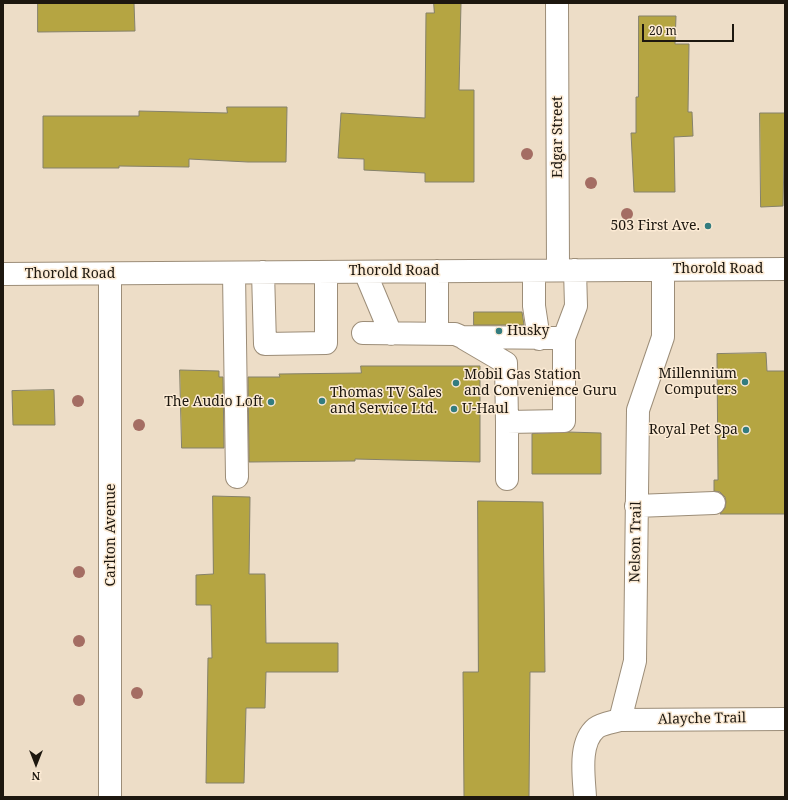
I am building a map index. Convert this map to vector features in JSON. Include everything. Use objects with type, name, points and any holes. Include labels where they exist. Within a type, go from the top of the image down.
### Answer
[{"type":"street","name":"Edgar Street","points":[[557,3],[567,270],[576,306],[564,338]]},
{"type":"street","name":"Thorold Road","points":[[3,274],[785,268]]},
{"type":"street","points":[[534,270],[534,306],[539,339]]},
{"type":"street","name":"Nelson Trail","points":[[620,720],[635,661],[638,410],[663,337],[663,270]]},
{"type":"street","points":[[437,271],[437,334]]},
{"type":"street","points":[[264,272],[265,344],[326,343],[326,272]]},
{"type":"street","points":[[366,272],[391,334]]},
{"type":"street","points":[[234,273],[237,477]]},
{"type":"street","name":"Carlton Avenue","points":[[110,274],[110,797]]},
{"type":"street","points":[[363,333],[455,334],[506,363],[507,479]]},
{"type":"street","points":[[462,337],[539,339],[564,338],[564,421],[507,422]]},
{"type":"street","points":[[636,506],[714,503]]},
{"type":"street","name":"Alayche Trail","points":[[620,720],[785,719]]},
{"type":"street","points":[[585,797],[583,758],[589,737],[597,728],[620,720]]},
{"type":"building","points":[[38,3],[134,3],[135,31],[38,32]]},
{"type":"building","points":[[434,3],[461,3],[459,90],[474,90],[474,182],[425,182],[425,173],[364,170],[364,159],[338,158],[341,113],[425,118],[426,13],[434,13]]},
{"type":"building","points":[[639,16],[676,16],[675,44],[689,44],[688,112],[692,112],[693,136],[674,137],[675,192],[634,192],[631,133],[636,133]]},
{"type":"building","points":[[227,107],[287,107],[286,162],[189,159],[189,167],[119,166],[119,168],[43,168],[43,116],[139,116],[139,111],[227,113]]},
{"type":"building","points":[[760,113],[785,113],[783,206],[761,207]]},
{"type":"building","points":[[474,312],[522,312],[524,325],[474,325]]},
{"type":"building","points":[[766,353],[767,371],[785,371],[785,514],[720,514],[725,508],[726,502],[725,497],[720,492],[714,491],[714,480],[718,480],[717,354]]},
{"type":"building","points":[[361,366],[480,366],[480,462],[355,459],[355,461],[249,462],[248,377],[280,377],[279,374],[361,373]]},
{"type":"building","points":[[180,370],[219,371],[219,377],[223,377],[224,448],[182,448]]},
{"type":"building","points":[[54,390],[55,425],[13,425],[12,391]]},
{"type":"building","points":[[568,432],[601,433],[601,474],[532,474],[532,434]]},
{"type":"building","points":[[213,496],[250,497],[249,574],[265,574],[266,643],[338,643],[338,672],[266,672],[265,708],[246,708],[244,783],[206,783],[208,658],[212,658],[211,605],[196,605],[196,575],[213,574]]},
{"type":"building","points":[[478,501],[543,502],[545,672],[530,672],[529,797],[464,797],[463,672],[478,672]]},
{"type":"place","name":"503 First Ave.","points":[[708,226]]},
{"type":"place","name":"Husky","points":[[499,331]]},
{"type":"place","name":"Millennium Computers","points":[[745,382]]},
{"type":"place","name":"Mobil Gas Station and Convenience Guru","points":[[456,383]]},
{"type":"place","name":"Thomas TV Sales and Service Ltd.","points":[[322,401]]},
{"type":"place","name":"The Audio Loft","points":[[271,402]]},
{"type":"place","name":"U-Haul","points":[[454,409]]},
{"type":"place","name":"Royal Pet Spa","points":[[746,430]]}]
